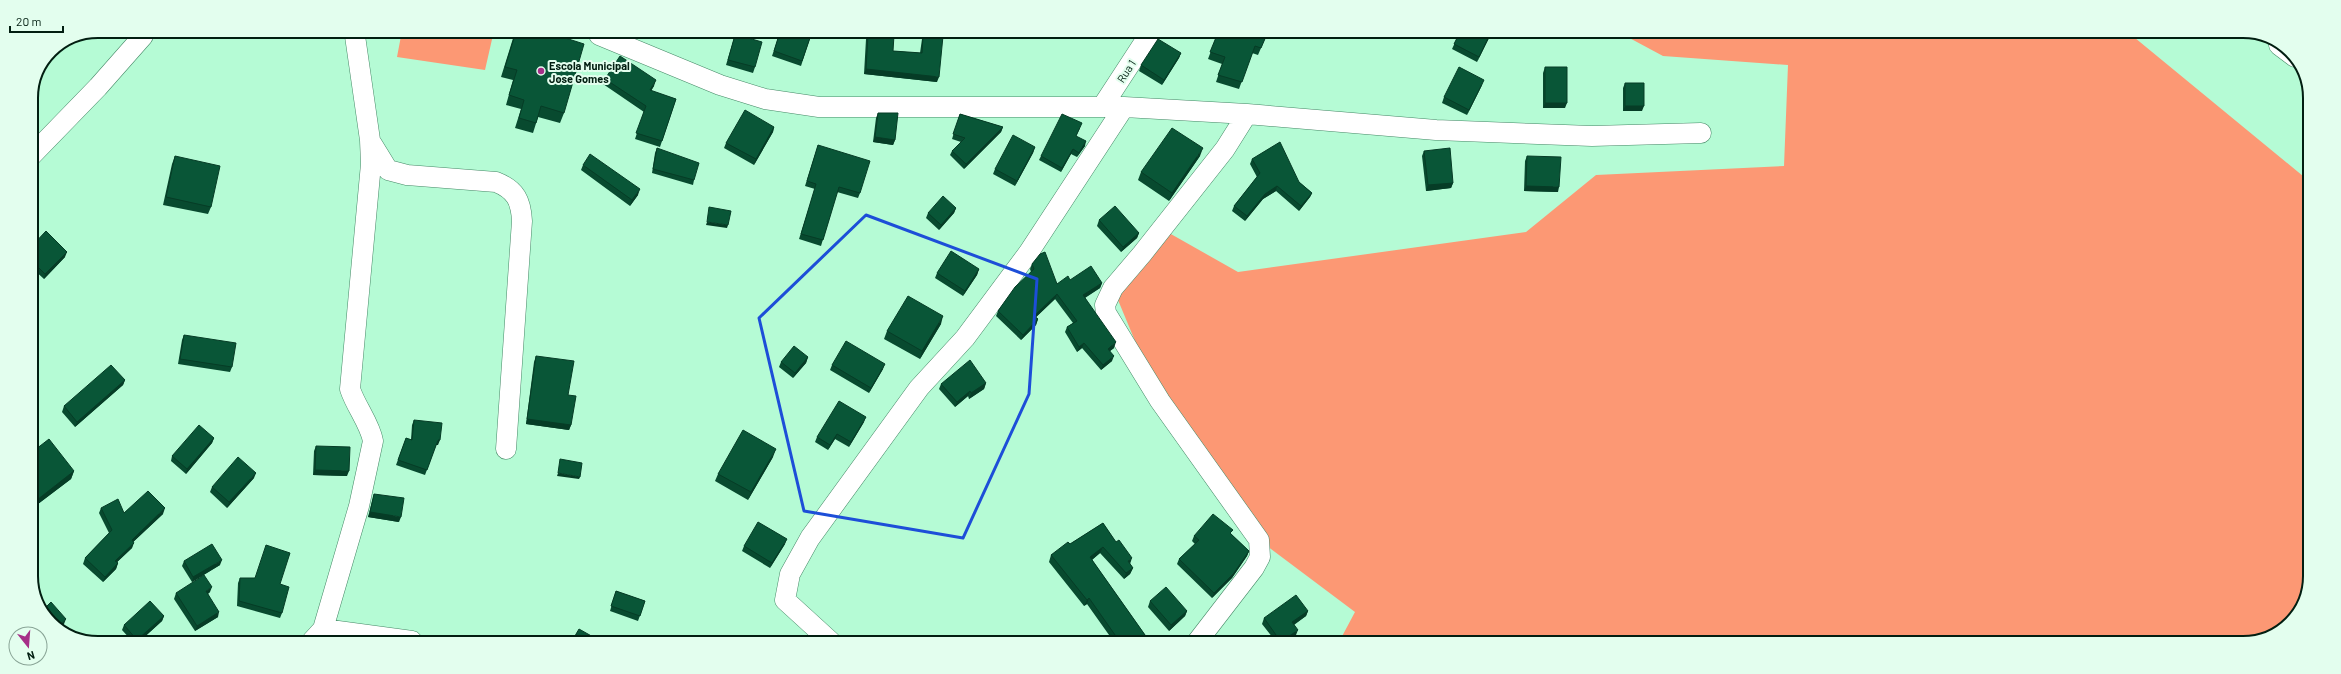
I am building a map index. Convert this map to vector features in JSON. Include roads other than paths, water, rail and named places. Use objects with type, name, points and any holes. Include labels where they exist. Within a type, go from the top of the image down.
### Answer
[{"type":"street","points":[[38,149],[98,88],[141,38]]},
{"type":"street","points":[[334,636],[318,635],[359,506],[373,441],[371,432],[355,404],[350,389],[371,164],[370,140],[355,38]]},
{"type":"street","points":[[606,38],[720,85],[765,99],[819,107],[1102,107],[1247,114],[1436,130],[1592,136],[1701,133]]},
{"type":"street","name":"Rua 1","points":[[1102,107],[1147,38]]},
{"type":"street","points":[[824,636],[785,600],[790,574],[807,544],[865,460],[919,388],[965,338],[1030,252],[1124,108]]},
{"type":"street","points":[[1202,636],[1254,568],[1260,557],[1259,540],[1160,401],[1106,313],[1105,305],[1112,288],[1142,254],[1225,149],[1247,114]]},
{"type":"street","points":[[370,140],[388,170],[407,175],[496,182],[506,186],[515,193],[521,205],[522,221],[506,449]]},
{"type":"place","name":"Escola Municipal Jose Gomes","points":[[541,71]]}]
